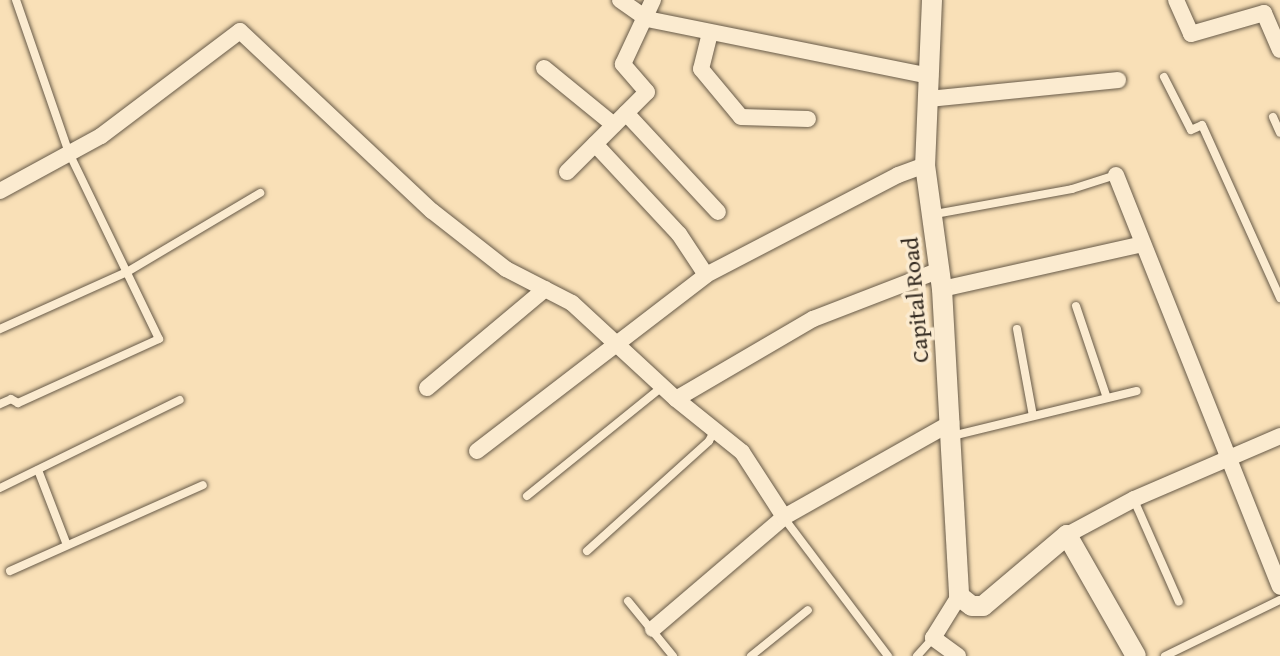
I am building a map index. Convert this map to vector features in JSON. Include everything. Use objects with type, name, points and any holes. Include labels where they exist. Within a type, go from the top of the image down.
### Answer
[{"type":"street","points":[[620,0],[647,19],[930,76]]},
{"type":"street","points":[[567,172],[647,92],[625,71],[623,64],[647,19],[653,0]]},
{"type":"street","name":"Capital Road","points":[[932,0],[925,165],[941,280],[959,596]]},
{"type":"street","points":[[1176,0],[1191,34],[1264,13],[1280,50]]},
{"type":"street","points":[[0,191],[101,136],[240,31],[432,211],[506,269],[572,303],[669,393],[742,452],[784,517]]},
{"type":"street","points":[[710,33],[701,69],[741,117],[808,119]]},
{"type":"street","points":[[544,68],[614,125]]},
{"type":"street","points":[[929,99],[1118,80]]},
{"type":"street","points":[[626,113],[718,212]]},
{"type":"street","points":[[595,144],[679,234],[706,275]]},
{"type":"street","points":[[477,451],[706,275],[898,175],[925,165]]},
{"type":"street","points":[[1116,175],[1280,587]]},
{"type":"street","points":[[669,393],[813,319],[941,280],[1143,244]]},
{"type":"street","points":[[427,388],[545,289]]},
{"type":"street","points":[[653,629],[784,517],[951,430]]},
{"type":"street","points":[[958,656],[933,638],[959,596],[972,606],[983,606],[1067,535],[1134,499],[1280,436]]},
{"type":"street","points":[[1067,535],[1136,656]]},
{"type":"lane","points":[[0,404],[11,399],[18,403],[159,339],[69,153],[16,0]]},
{"type":"lane","points":[[1164,77],[1191,130],[1202,125],[1280,298]]},
{"type":"lane","points":[[1273,117],[1280,133]]},
{"type":"lane","points":[[934,214],[1072,189],[1116,175]]},
{"type":"lane","points":[[0,329],[127,272],[260,193]]},
{"type":"lane","points":[[1076,306],[1107,398]]},
{"type":"lane","points":[[1017,329],[1033,416]]},
{"type":"lane","points":[[951,430],[1033,416],[1137,391]]},
{"type":"lane","points":[[527,496],[669,393]]},
{"type":"lane","points":[[0,488],[180,400]]},
{"type":"lane","points":[[587,551],[709,441],[714,430]]},
{"type":"lane","points":[[38,470],[67,545]]},
{"type":"lane","points":[[10,571],[203,485]]},
{"type":"lane","points":[[1134,499],[1179,602]]},
{"type":"lane","points":[[784,517],[888,656]]},
{"type":"lane","points":[[1165,656],[1280,600]]},
{"type":"lane","points":[[628,601],[673,656]]},
{"type":"lane","points":[[751,656],[808,610]]},
{"type":"lane","points":[[917,656],[933,638]]}]
